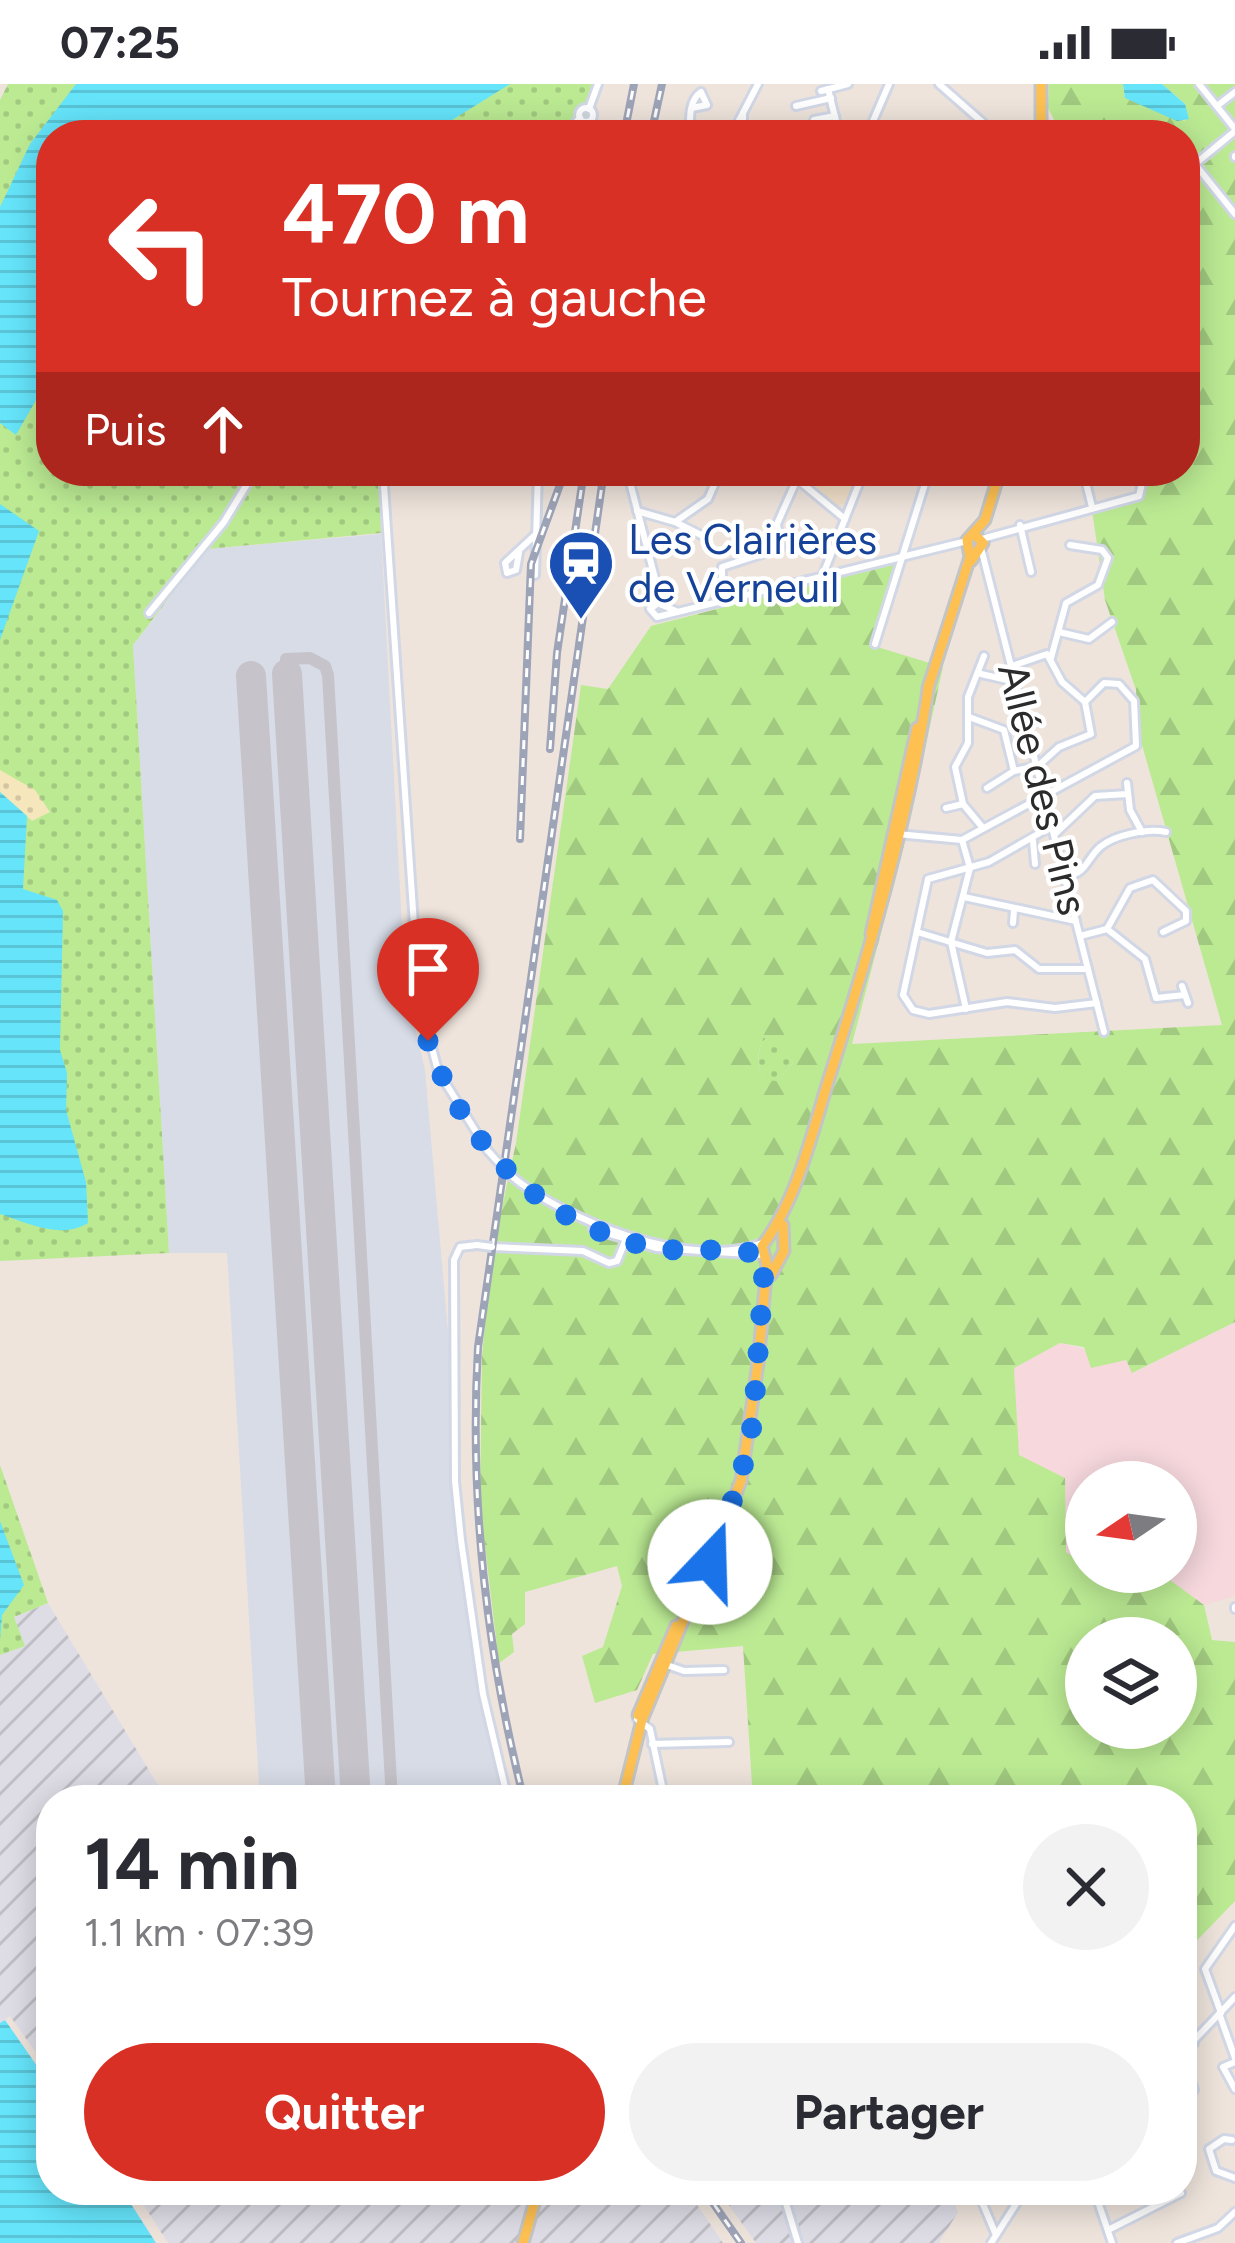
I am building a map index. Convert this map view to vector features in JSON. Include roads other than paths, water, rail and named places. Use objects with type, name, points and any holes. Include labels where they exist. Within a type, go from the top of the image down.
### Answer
[{"type":"main road","points":[[1043,84],[1043,120]]},
{"type":"main road","points":[[625,1785],[638,1723],[659,1666],[687,1612],[740,1480],[771,1274],[862,976],[943,633],[997,486]]},
{"type":"main road","points":[[758,1364],[766,1240],[808,1142]]},
{"type":"main road","points":[[766,1240],[782,1243]]},
{"type":"main road","points":[[764,1256],[779,1258]]},
{"type":"main road","points":[[625,1785],[638,1723]]},
{"type":"main road","points":[[526,2243],[536,2205]]},
{"type":"street","points":[[584,120],[582,110],[590,109],[598,84]]},
{"type":"street","points":[[739,120],[758,84]]},
{"type":"street","points":[[796,106],[848,84]]},
{"type":"street","points":[[873,120],[889,84]]},
{"type":"street","points":[[939,84],[980,120]]},
{"type":"street","points":[[1199,84],[1235,130],[1200,160]]},
{"type":"street","points":[[824,92],[838,120]]},
{"type":"street","points":[[1216,106],[1235,92]]},
{"type":"street","points":[[691,120],[692,108]]},
{"type":"street","points":[[814,120],[835,116]]},
{"type":"street","points":[[1200,170],[1235,214]]},
{"type":"street","points":[[149,613],[224,522],[246,486]]},
{"type":"street","points":[[384,486],[419,998],[438,1071],[466,1125],[488,1151],[509,1174],[558,1211],[627,1238],[680,1251],[764,1256]]},
{"type":"street","points":[[535,575],[538,486]]},
{"type":"street","points":[[631,486],[660,617],[1139,496],[1141,486]]},
{"type":"street","points":[[674,522],[708,499],[714,486]]},
{"type":"street","points":[[722,602],[722,567],[780,548],[777,524],[794,486]]},
{"type":"street","points":[[805,486],[845,520]]},
{"type":"street","points":[[822,577],[858,486]]},
{"type":"street","points":[[875,644],[924,486]]},
{"type":"street","points":[[1087,486],[1092,507]]},
{"type":"street","points":[[637,511],[703,536]]},
{"type":"street","points":[[1020,525],[1031,572]]},
{"type":"street","points":[[519,552],[536,533]]},
{"type":"street","name":"Allée des Pins","points":[[979,538],[1104,1031]]},
{"type":"street","points":[[988,788],[1014,771],[1038,766],[1059,747],[1090,734],[1085,702],[1062,682],[1051,658],[1066,603],[1098,585],[1108,558],[1102,550],[1070,545]]},
{"type":"street","points":[[659,606],[678,612]]},
{"type":"street","points":[[1059,632],[1089,639],[1112,622]]},
{"type":"street","points":[[984,656],[981,674],[968,697],[968,742],[955,767],[962,804],[984,828]]},
{"type":"street","points":[[1012,666],[1033,656],[1051,658]]},
{"type":"street","points":[[981,674],[1016,682]]},
{"type":"street","points":[[897,832],[962,840],[1136,746],[1134,701],[1119,684],[1104,683],[1085,702]]},
{"type":"street","points":[[968,717],[1004,730],[1014,771]]},
{"type":"street","points":[[1127,783],[1142,832]]},
{"type":"street","points":[[1097,1003],[1055,1008],[1007,1002],[923,1014],[906,1001],[902,980],[928,879],[1033,842],[1095,796],[1128,794]]},
{"type":"street","points":[[946,808],[962,804]]},
{"type":"street","points":[[1065,877],[1086,870],[1106,844],[1142,832],[1166,832]]},
{"type":"street","points":[[962,840],[970,868],[951,942],[966,1009]]},
{"type":"street","points":[[1033,842],[1035,864]]},
{"type":"street","points":[[1080,936],[1107,929],[1130,888],[1153,880],[1186,911],[1186,921],[1163,932]]},
{"type":"street","points":[[963,897],[1076,921]]},
{"type":"street","points":[[1013,923],[1014,910]]},
{"type":"street","points":[[1107,929],[1145,959],[1156,998],[1185,995]]},
{"type":"street","points":[[917,932],[987,953],[1015,950],[1039,969],[1088,969]]},
{"type":"street","points":[[627,1238],[700,1247],[766,1240]]},
{"type":"street","points":[[504,1785],[483,1694],[455,1481],[454,1259],[460,1246],[478,1245],[583,1251],[609,1263],[617,1261],[627,1238]]},
{"type":"street","points":[[659,1666],[724,1670]]},
{"type":"street","points":[[638,1723],[651,1743],[661,1785]]},
{"type":"street","points":[[635,1743],[729,1742]]},
{"type":"street","points":[[1235,1926],[1204,1969],[1235,2060],[1222,2068],[1235,2089]]},
{"type":"street","points":[[1197,2040],[1235,1996]]},
{"type":"street","points":[[1232,2140],[1213,2143],[1210,2154],[1216,2171],[1235,2178]]},
{"type":"street","points":[[787,2205],[798,2243]]},
{"type":"street","points":[[982,2205],[993,2239]]},
{"type":"street","points":[[993,2239],[1015,2205]]},
{"type":"street","points":[[1099,2205],[1112,2243]]},
{"type":"street","points":[[1108,2230],[1157,2205]]},
{"type":"street","points":[[1178,2243],[1218,2228],[1235,2212]]},
{"type":"water","points":[[76,84],[510,84],[452,120],[48,120]]},
{"type":"water","points":[[1123,84],[1162,84],[1185,104],[1189,119],[1175,120],[1125,98]]},
{"type":"water","points":[[36,136],[36,400],[16,435],[0,423],[0,207]]},
{"type":"water","points":[[0,504],[39,531],[0,640]]},
{"type":"water","points":[[0,792],[27,816],[23,889],[57,900],[63,911],[60,1050],[67,1073],[66,1110],[86,1182],[88,1223],[67,1230],[0,1214]]},
{"type":"water","points":[[0,1521],[24,1585],[2,1615],[0,1640]]},
{"type":"water","points":[[5,2020],[36,2064],[36,2205],[132,2205],[156,2243],[0,2243],[0,2023]]},
{"type":"railway","points":[[627,120],[634,84]]},
{"type":"railway","points":[[654,120],[662,84]]},
{"type":"railway","points":[[520,839],[531,564],[560,486]]},
{"type":"railway","points":[[550,749],[557,653],[582,486]]},
{"type":"railway","points":[[521,1785],[483,1575],[476,1462],[478,1347],[602,486]]},
{"type":"railway","points":[[714,2205],[741,2243]]},
{"type":"place","name":"Les Clairières de Verneuil","points":[[581,622]]}]
